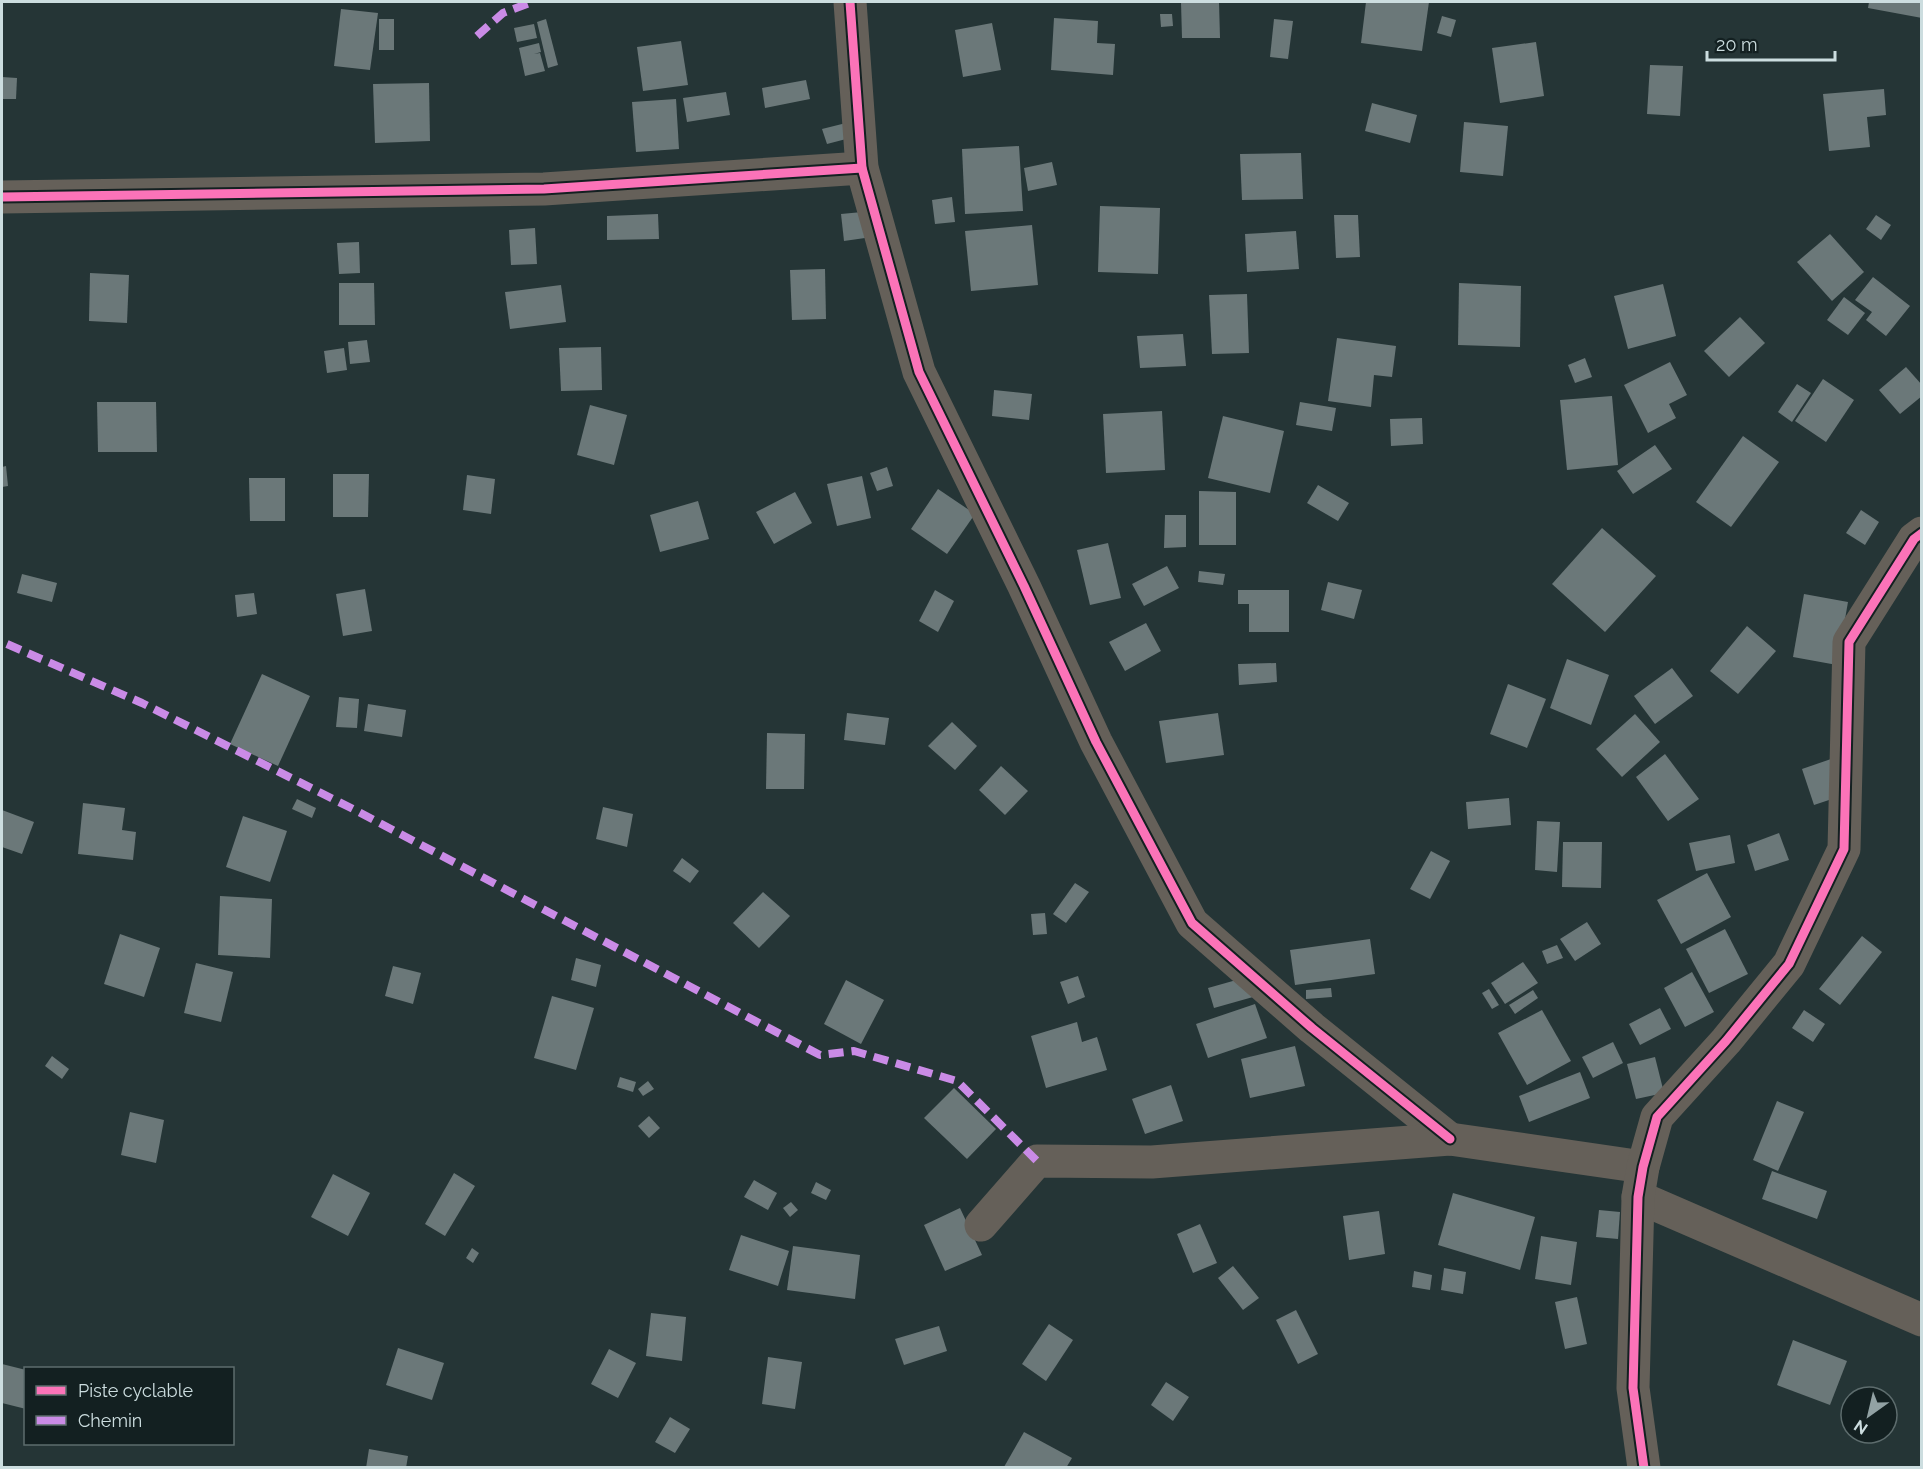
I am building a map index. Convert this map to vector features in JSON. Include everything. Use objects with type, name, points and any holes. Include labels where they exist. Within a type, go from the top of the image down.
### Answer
[{"type":"street","points":[[850,2],[862,168],[919,372],[1024,586],[1096,742],[1192,923],[1312,1028],[1450,1139]]},
{"type":"street","points":[[2,197],[544,189],[862,168]]},
{"type":"street","points":[[1644,1467],[1633,1388],[1641,1182],[1657,1117],[1726,1041],[1789,964],[1844,849],[1849,642],[1914,539],[1922,533]]},
{"type":"street","points":[[981,1225],[1037,1161],[1152,1162],[1450,1139],[1641,1182],[1922,1320]]},
{"type":"building","points":[[1181,2],[1219,2],[1220,38],[1182,38]]},
{"type":"building","points":[[1366,2],[1429,2],[1422,51],[1361,43]]},
{"type":"building","points":[[1869,2],[1922,2],[1922,18],[1868,8]]},
{"type":"building","points":[[341,9],[378,13],[370,70],[334,66]]},
{"type":"building","points":[[1160,14],[1172,14],[1173,26],[1161,27]]},
{"type":"building","points":[[1442,16],[1456,20],[1451,37],[1437,33]]},
{"type":"building","points":[[1054,18],[1098,21],[1097,43],[1115,44],[1113,75],[1051,70]]},
{"type":"building","points":[[379,19],[394,19],[394,50],[379,50]]},
{"type":"building","points":[[546,19],[558,65],[548,68],[537,22]]},
{"type":"building","points":[[1274,19],[1293,21],[1288,59],[1270,57]]},
{"type":"building","points":[[992,23],[1001,70],[963,77],[955,30]]},
{"type":"building","points":[[534,24],[537,38],[517,42],[514,28]]},
{"type":"building","points":[[681,41],[688,85],[643,91],[637,47]]},
{"type":"building","points":[[1536,42],[1544,96],[1500,103],[1492,48]]},
{"type":"building","points":[[539,43],[541,52],[534,54],[540,53],[545,71],[525,76],[519,48]]},
{"type":"building","points":[[1650,65],[1683,66],[1680,116],[1647,114]]},
{"type":"building","points":[[2,77],[17,78],[16,99],[2,99]]},
{"type":"building","points":[[806,80],[810,99],[765,108],[762,88]]},
{"type":"building","points":[[429,83],[430,141],[375,143],[373,84]]},
{"type":"building","points":[[1884,89],[1886,115],[1867,117],[1870,147],[1829,151],[1823,94]]},
{"type":"building","points":[[726,92],[730,115],[687,122],[683,98]]},
{"type":"building","points":[[676,99],[679,149],[636,152],[632,102]]},
{"type":"building","points":[[1372,103],[1417,115],[1410,143],[1365,131]]},
{"type":"building","points":[[1464,122],[1508,126],[1503,176],[1460,172]]},
{"type":"building","points":[[846,123],[850,138],[827,144],[822,129]]},
{"type":"building","points":[[1019,146],[1023,211],[965,214],[962,149]]},
{"type":"building","points":[[1301,153],[1303,199],[1242,200],[1240,154]]},
{"type":"building","points":[[1052,162],[1057,185],[1028,191],[1024,168]]},
{"type":"building","points":[[952,197],[955,222],[935,224],[932,200]]},
{"type":"building","points":[[1100,206],[1160,208],[1158,274],[1098,272]]},
{"type":"building","points":[[862,212],[865,238],[844,241],[841,214]]},
{"type":"building","points":[[658,214],[659,239],[607,240],[607,216]]},
{"type":"building","points":[[1334,215],[1358,215],[1360,257],[1336,258]]},
{"type":"building","points":[[1876,215],[1891,225],[1881,240],[1866,229]]},
{"type":"building","points":[[1032,225],[1038,285],[971,291],[965,231]]},
{"type":"building","points":[[535,228],[537,264],[511,265],[509,230]]},
{"type":"building","points":[[1296,231],[1299,269],[1247,272],[1245,234]]},
{"type":"building","points":[[1830,234],[1864,272],[1832,301],[1797,262]]},
{"type":"building","points":[[359,242],[360,273],[339,274],[337,243]]},
{"type":"building","points":[[825,269],[826,319],[792,320],[790,270]]},
{"type":"building","points":[[90,273],[129,275],[127,323],[89,321]]},
{"type":"building","points":[[1873,277],[1910,306],[1886,336],[1866,320],[1872,312],[1855,300]]},
{"type":"building","points":[[339,283],[374,283],[375,325],[339,325]]},
{"type":"building","points":[[1459,283],[1521,286],[1520,347],[1458,345]]},
{"type":"building","points":[[1663,284],[1676,336],[1628,349],[1614,296]]},
{"type":"building","points":[[561,285],[566,322],[510,329],[505,292]]},
{"type":"building","points":[[1247,294],[1249,353],[1212,354],[1209,295]]},
{"type":"building","points":[[1844,297],[1865,313],[1848,335],[1827,320]]},
{"type":"building","points":[[1740,317],[1765,343],[1729,377],[1704,351]]},
{"type":"building","points":[[1183,334],[1186,366],[1140,368],[1137,336]]},
{"type":"building","points":[[1337,338],[1396,346],[1392,377],[1374,375],[1371,407],[1328,401]]},
{"type":"building","points":[[367,340],[370,362],[350,364],[348,342]]},
{"type":"building","points":[[601,347],[602,390],[561,391],[559,348]]},
{"type":"building","points":[[344,348],[347,370],[327,373],[324,351]]},
{"type":"building","points":[[1585,358],[1592,377],[1575,383],[1568,365]]},
{"type":"building","points":[[1670,362],[1687,395],[1669,404],[1676,418],[1648,433],[1624,385]]},
{"type":"building","points":[[1906,367],[1922,385],[1922,396],[1900,414],[1879,390]]},
{"type":"building","points":[[1823,379],[1854,400],[1826,442],[1795,421]]},
{"type":"building","points":[[1797,384],[1811,393],[1792,422],[1778,412]]},
{"type":"building","points":[[994,390],[1032,394],[1029,420],[992,416]]},
{"type":"building","points":[[1612,396],[1618,465],[1567,470],[1560,400]]},
{"type":"building","points":[[97,402],[156,402],[157,452],[98,452]]},
{"type":"building","points":[[1300,402],[1336,408],[1332,431],[1296,425]]},
{"type":"building","points":[[590,405],[627,415],[614,465],[577,455]]},
{"type":"building","points":[[1162,411],[1165,470],[1106,473],[1103,414]]},
{"type":"building","points":[[1223,416],[1284,431],[1270,493],[1208,478]]},
{"type":"building","points":[[1422,418],[1423,444],[1391,446],[1390,419]]},
{"type":"building","points":[[1743,436],[1779,462],[1731,527],[1696,502]]},
{"type":"building","points":[[1655,445],[1672,469],[1633,494],[1617,471]]},
{"type":"building","points":[[6,466],[8,486],[2,487],[2,467]]},
{"type":"building","points":[[887,467],[893,486],[877,491],[870,473]]},
{"type":"building","points":[[333,474],[369,474],[368,517],[333,517]]},
{"type":"building","points":[[467,475],[495,479],[491,514],[463,510]]},
{"type":"building","points":[[862,476],[871,518],[837,526],[827,484]]},
{"type":"building","points":[[249,478],[285,478],[285,521],[250,521]]},
{"type":"building","points":[[1318,485],[1349,503],[1338,521],[1307,503]]},
{"type":"building","points":[[938,489],[975,514],[947,554],[911,529]]},
{"type":"building","points":[[1199,491],[1236,492],[1236,545],[1199,545]]},
{"type":"building","points":[[795,492],[812,523],[774,544],[756,512]]},
{"type":"building","points":[[698,501],[709,539],[660,552],[650,515]]},
{"type":"building","points":[[1861,510],[1879,522],[1865,545],[1846,533]]},
{"type":"building","points":[[1165,515],[1186,515],[1186,547],[1164,548]]},
{"type":"building","points":[[1602,528],[1656,576],[1605,632],[1552,584]]},
{"type":"building","points":[[1108,543],[1121,598],[1090,605],[1077,550]]},
{"type":"building","points":[[1167,566],[1179,588],[1144,606],[1132,584]]},
{"type":"building","points":[[1199,571],[1225,574],[1223,585],[1198,582]]},
{"type":"building","points":[[22,574],[57,583],[52,602],[17,593]]},
{"type":"building","points":[[1328,582],[1362,590],[1354,619],[1321,610]]},
{"type":"building","points":[[365,589],[372,631],[343,636],[336,594]]},
{"type":"building","points":[[935,590],[954,601],[938,632],[919,621]]},
{"type":"building","points":[[1238,590],[1289,590],[1289,632],[1249,632],[1249,604],[1238,604]]},
{"type":"building","points":[[254,593],[257,614],[237,617],[235,595]]},
{"type":"building","points":[[1804,594],[1848,602],[1837,665],[1793,657]]},
{"type":"building","points":[[1146,623],[1161,651],[1125,671],[1109,642]]},
{"type":"building","points":[[1747,626],[1776,651],[1738,694],[1710,671]]},
{"type":"building","points":[[1567,659],[1609,675],[1591,725],[1550,708]]},
{"type":"building","points":[[1276,663],[1277,682],[1239,685],[1238,664]]},
{"type":"building","points":[[1672,668],[1693,696],[1655,724],[1634,696]]},
{"type":"building","points":[[262,674],[310,696],[278,766],[230,744]]},
{"type":"building","points":[[1508,684],[1546,699],[1527,748],[1490,734]]},
{"type":"building","points":[[339,697],[359,699],[357,728],[336,727]]},
{"type":"building","points":[[368,704],[406,710],[402,737],[364,731]]},
{"type":"building","points":[[847,713],[889,718],[885,745],[844,740]]},
{"type":"building","points":[[1218,713],[1224,755],[1166,763],[1159,721]]},
{"type":"building","points":[[1635,714],[1660,742],[1622,777],[1596,749]]},
{"type":"building","points":[[952,722],[977,746],[955,770],[928,746]]},
{"type":"building","points":[[767,733],[805,734],[804,789],[766,789]]},
{"type":"building","points":[[1665,754],[1699,799],[1668,821],[1636,777]]},
{"type":"building","points":[[1831,759],[1844,795],[1814,805],[1802,769]]},
{"type":"building","points":[[1001,766],[1028,791],[1005,815],[979,790]]},
{"type":"building","points":[[1509,798],[1511,825],[1468,829],[1466,802]]},
{"type":"building","points":[[297,799],[316,808],[312,818],[292,809]]},
{"type":"building","points":[[83,803],[125,808],[122,830],[136,832],[133,860],[78,854]]},
{"type":"building","points":[[603,807],[633,814],[627,847],[596,839]]},
{"type":"building","points":[[2,810],[34,822],[22,854],[2,847]]},
{"type":"building","points":[[243,816],[287,831],[270,882],[226,867]]},
{"type":"building","points":[[1537,821],[1560,822],[1557,872],[1535,870]]},
{"type":"building","points":[[1779,833],[1789,860],[1755,871],[1747,845]]},
{"type":"building","points":[[1730,835],[1735,863],[1696,871],[1689,843]]},
{"type":"building","points":[[1563,842],[1602,842],[1601,888],[1562,887]]},
{"type":"building","points":[[1431,851],[1450,861],[1430,899],[1410,889]]},
{"type":"building","points":[[682,858],[699,871],[690,883],[673,871]]},
{"type":"building","points":[[1707,873],[1731,917],[1681,944],[1657,900]]},
{"type":"building","points":[[1075,883],[1089,892],[1066,923],[1053,914]]},
{"type":"building","points":[[763,892],[790,916],[759,948],[733,923]]},
{"type":"building","points":[[220,896],[272,899],[270,958],[218,955]]},
{"type":"building","points":[[1045,913],[1047,934],[1033,935],[1031,914]]},
{"type":"building","points":[[1587,922],[1601,944],[1575,961],[1560,939]]},
{"type":"building","points":[[1725,929],[1748,974],[1709,993],[1686,949]]},
{"type":"building","points":[[120,934],[160,948],[144,997],[104,984]]},
{"type":"building","points":[[1862,936],[1882,952],[1840,1005],[1819,989]]},
{"type":"building","points":[[1370,939],[1375,974],[1295,985],[1290,950]]},
{"type":"building","points":[[1557,945],[1563,958],[1547,964],[1542,951]]},
{"type":"building","points":[[576,958],[601,965],[596,987],[571,980]]},
{"type":"building","points":[[1523,962],[1538,983],[1505,1004],[1491,983]]},
{"type":"building","points":[[196,963],[233,972],[221,1022],[184,1013]]},
{"type":"building","points":[[393,966],[421,973],[413,1004],[385,996]]},
{"type":"building","points":[[1692,972],[1714,1012],[1685,1027],[1664,988]]},
{"type":"building","points":[[1078,976],[1085,997],[1068,1004],[1060,982]]},
{"type":"building","points":[[1247,977],[1253,997],[1214,1008],[1208,988]]},
{"type":"building","points":[[846,980],[884,1000],[861,1044],[824,1024]]},
{"type":"building","points":[[1331,988],[1332,997],[1306,999],[1306,990]]},
{"type":"building","points":[[1489,989],[1499,1005],[1492,1009],[1482,993]]},
{"type":"building","points":[[1533,990],[1538,998],[1515,1014],[1509,1005]]},
{"type":"building","points":[[552,996],[594,1008],[576,1070],[534,1058]]},
{"type":"building","points":[[1255,1004],[1267,1038],[1208,1058],[1196,1024]]},
{"type":"building","points":[[1660,1008],[1671,1029],[1640,1045],[1629,1024]]},
{"type":"building","points":[[1542,1010],[1571,1061],[1527,1085],[1498,1033]]},
{"type":"building","points":[[1804,1010],[1825,1024],[1813,1042],[1792,1028]]},
{"type":"building","points":[[1077,1022],[1082,1042],[1097,1037],[1107,1070],[1046,1088],[1031,1036]]},
{"type":"building","points":[[1613,1042],[1623,1063],[1593,1078],[1582,1057]]},
{"type":"building","points":[[1295,1046],[1305,1086],[1250,1098],[1241,1059]]},
{"type":"building","points":[[52,1056],[69,1069],[62,1079],[45,1066]]},
{"type":"building","points":[[1655,1057],[1664,1093],[1636,1099],[1627,1064]]},
{"type":"building","points":[[1580,1072],[1590,1098],[1529,1122],[1519,1096]]},
{"type":"building","points":[[620,1077],[636,1082],[633,1092],[617,1087]]},
{"type":"building","points":[[648,1081],[654,1089],[643,1096],[638,1089]]},
{"type":"building","points":[[1171,1085],[1183,1121],[1145,1134],[1132,1099]]},
{"type":"building","points":[[954,1088],[996,1129],[967,1159],[924,1118]]},
{"type":"building","points":[[1777,1101],[1804,1112],[1778,1171],[1753,1160]]},
{"type":"building","points":[[130,1112],[164,1120],[156,1163],[121,1155]]},
{"type":"building","points":[[649,1116],[660,1128],[649,1138],[638,1126]]},
{"type":"building","points":[[1772,1171],[1827,1191],[1817,1219],[1762,1199]]},
{"type":"building","points":[[454,1173],[475,1186],[445,1236],[425,1224]]},
{"type":"building","points":[[333,1174],[370,1193],[348,1236],[311,1217]]},
{"type":"building","points":[[754,1180],[777,1193],[768,1210],[744,1197]]},
{"type":"building","points":[[816,1182],[831,1190],[826,1200],[811,1193]]},
{"type":"building","points":[[1453,1193],[1535,1217],[1520,1270],[1438,1245]]},
{"type":"building","points":[[791,1202],[798,1210],[790,1217],[783,1208]]},
{"type":"building","points":[[960,1208],[982,1255],[945,1271],[924,1225]]},
{"type":"building","points":[[1599,1210],[1620,1212],[1618,1239],[1596,1237]]},
{"type":"building","points":[[1379,1211],[1385,1254],[1349,1260],[1343,1216]]},
{"type":"building","points":[[1200,1224],[1217,1263],[1193,1273],[1177,1234]]},
{"type":"building","points":[[741,1235],[789,1251],[778,1286],[729,1270]]},
{"type":"building","points":[[1541,1236],[1577,1242],[1571,1285],[1535,1279]]},
{"type":"building","points":[[793,1246],[860,1255],[855,1299],[787,1290]]},
{"type":"building","points":[[472,1248],[479,1253],[473,1263],[466,1258]]},
{"type":"building","points":[[1233,1266],[1259,1298],[1243,1310],[1218,1278]]},
{"type":"building","points":[[1444,1268],[1466,1272],[1463,1294],[1441,1290]]},
{"type":"building","points":[[1414,1271],[1432,1275],[1430,1290],[1412,1287]]},
{"type":"building","points":[[1577,1297],[1587,1344],[1565,1349],[1555,1302]]},
{"type":"building","points":[[1296,1310],[1318,1354],[1298,1364],[1276,1320]]},
{"type":"building","points":[[651,1313],[686,1317],[682,1361],[646,1356]]},
{"type":"building","points":[[1049,1324],[1073,1340],[1046,1381],[1022,1364]]},
{"type":"building","points":[[939,1326],[947,1351],[904,1365],[895,1339]]},
{"type":"building","points":[[1793,1340],[1847,1361],[1830,1405],[1777,1385]]},
{"type":"building","points":[[398,1348],[444,1363],[432,1400],[386,1385]]},
{"type":"building","points":[[609,1349],[636,1363],[618,1398],[591,1384]]},
{"type":"building","points":[[768,1357],[802,1362],[795,1409],[762,1404]]},
{"type":"building","points":[[2,1364],[24,1370],[24,1408],[2,1403]]},
{"type":"building","points":[[1166,1382],[1189,1397],[1173,1421],[1151,1405]]},
{"type":"building","points":[[670,1417],[690,1429],[675,1453],[655,1442]]},
{"type":"building","points":[[1024,1432],[1072,1458],[1066,1468],[1004,1467]]},
{"type":"building","points":[[369,1449],[408,1456],[406,1468],[366,1468]]},
{"type":"marked path","points":[[477,36],[503,13],[532,2]]},
{"type":"marked path","points":[[7,644],[142,703],[353,809],[820,1055],[854,1051],[957,1081],[1037,1161]]},
{"type":"cycle path","points":[[850,2],[862,168],[919,372],[1024,586],[1096,742],[1192,923],[1312,1028],[1450,1139]]},
{"type":"cycle path","points":[[2,197],[544,189],[862,168]]},
{"type":"cycle path","points":[[1644,1468],[1633,1388],[1638,1197],[1643,1167],[1657,1117],[1726,1041],[1789,964],[1844,849],[1849,642],[1914,539],[1922,533]]}]
